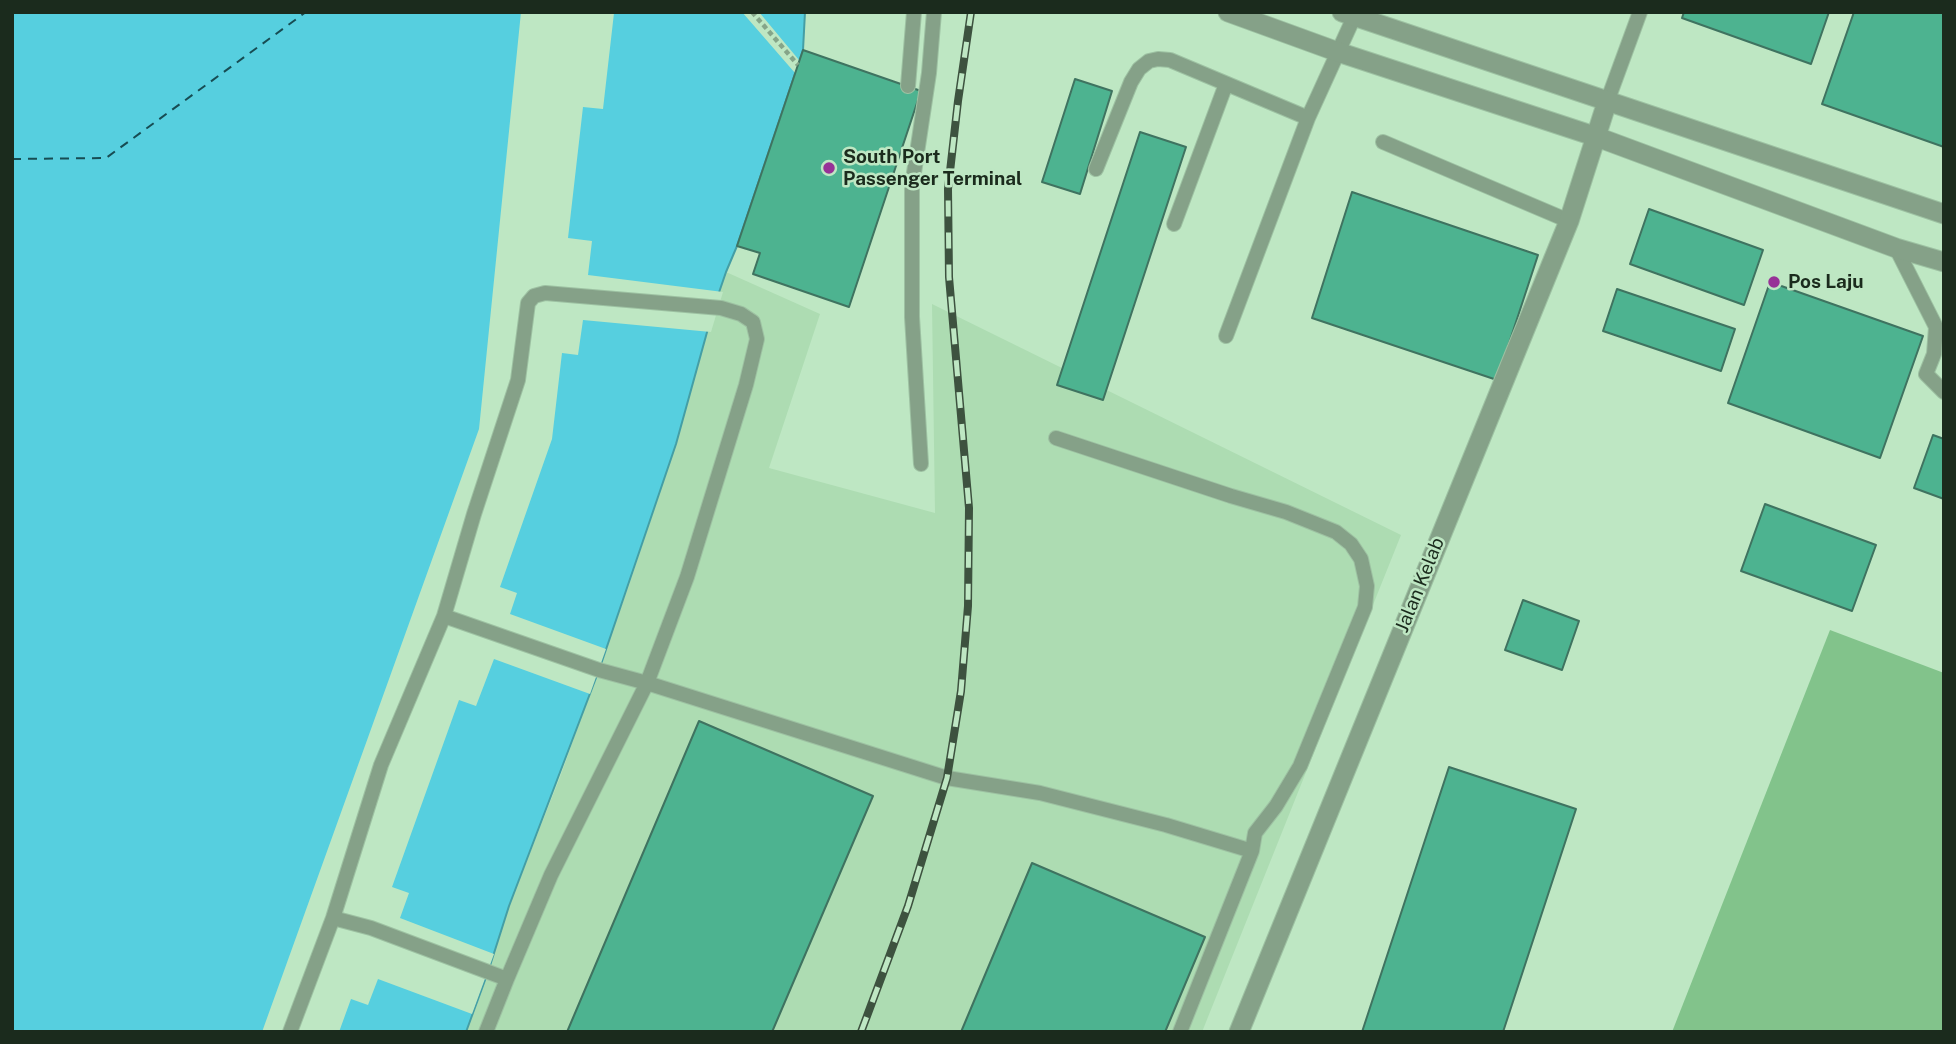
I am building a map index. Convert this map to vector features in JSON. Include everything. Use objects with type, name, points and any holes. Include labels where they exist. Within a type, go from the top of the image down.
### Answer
[{"type":"street","points":[[1227,12],[1258,17],[1338,52],[1597,137],[1896,248],[1944,262]]},
{"type":"street","points":[[1348,14],[1944,214]]},
{"type":"street","name":"Jalan Kelab","points":[[1239,1032],[1569,220],[1607,102]]},
{"type":"lane","points":[[908,86],[914,12]]},
{"type":"lane","points":[[921,464],[912,317],[912,186],[929,73],[934,12]]},
{"type":"lane","points":[[1607,102],[1640,12]]},
{"type":"lane","points":[[1226,336],[1308,118],[1338,52],[1348,14]]},
{"type":"lane","points":[[1096,169],[1131,82],[1139,69],[1149,61],[1170,60],[1308,118]]},
{"type":"lane","points":[[1174,224],[1226,84]]},
{"type":"lane","points":[[1383,142],[1569,220]]},
{"type":"lane","points":[[1896,248],[1936,327],[1934,354],[1926,374],[1944,392]]},
{"type":"lane","points":[[290,1032],[333,918],[381,765],[444,616],[518,380],[528,303],[534,296],[545,293],[721,308],[735,312],[753,322],[757,339],[746,385],[687,577],[647,683],[551,875],[486,1032]]},
{"type":"lane","points":[[1056,438],[1298,517],[1336,532],[1351,544],[1361,559],[1367,586],[1364,607],[1300,766],[1276,806],[1255,833],[1252,851],[1180,1032]]},
{"type":"lane","points":[[444,616],[599,670],[947,778],[1040,793],[1166,825],[1252,851]]},
{"type":"lane","points":[[333,918],[371,928],[507,979]]},
{"type":"path","points":[[752,12],[797,65]]},
{"type":"shaded area","points":[[726,272],[820,314],[769,468],[935,513],[932,304],[1401,535],[1202,1032],[466,1032],[509,906],[560,777],[629,585],[676,444]]},
{"type":"shaded area","points":[[1830,630],[1944,673],[1944,1032],[1672,1032]]},
{"type":"water","points":[[12,12],[805,12],[803,50],[714,307],[676,444],[599,670],[509,906],[466,1032],[12,1032]]},
{"type":"pier","points":[[521,12],[614,13],[603,109],[583,107],[568,238],[592,241],[588,275],[723,292],[711,332],[583,320],[578,355],[562,353],[552,439],[500,587],[517,593],[510,614],[606,649],[590,694],[494,659],[476,706],[459,700],[392,887],[409,893],[400,918],[494,954],[472,1014],[378,979],[368,1005],[351,999],[339,1032],[262,1032],[479,429]]},
{"type":"pier","points":[[742,12],[759,12],[799,60],[795,73]]},
{"type":"building","points":[[1684,12],[1829,12],[1811,64],[1682,18]]},
{"type":"building","points":[[1854,12],[1944,12],[1944,147],[1822,104]]},
{"type":"building","name":"South Port Passenger Terminal","points":[[803,50],[921,91],[849,307],[753,274],[760,253],[737,246]]},
{"type":"building","points":[[1075,79],[1112,91],[1080,194],[1042,182]]},
{"type":"building","points":[[1140,132],[1186,147],[1103,400],[1057,385]]},
{"type":"building","points":[[1352,192],[1538,255],[1497,380],[1312,318]]},
{"type":"building","points":[[1649,209],[1763,250],[1744,305],[1630,264]]},
{"type":"building","points":[[1770,282],[1923,336],[1880,458],[1728,403]]},
{"type":"building","points":[[1617,289],[1735,329],[1721,371],[1603,331]]},
{"type":"building","points":[[1933,435],[1944,439],[1944,499],[1914,488]]},
{"type":"building","points":[[1765,504],[1876,545],[1852,611],[1741,571]]},
{"type":"building","points":[[1523,600],[1579,621],[1562,670],[1505,650]]},
{"type":"building","points":[[699,721],[873,796],[772,1032],[567,1032]]},
{"type":"building","points":[[1449,767],[1576,809],[1503,1032],[1362,1032]]},
{"type":"building","points":[[1032,863],[1205,937],[1165,1032],[961,1032]]},
{"type":"ferry route","points":[[12,159],[106,158],[306,12]]},
{"type":"railway","points":[[861,1032],[908,906],[947,778],[961,691],[968,606],[969,508],[949,277],[948,189],[971,12]]},
{"type":"place","name":"South Port Passenger Terminal","points":[[829,168]]},
{"type":"place","name":"Pos Laju","points":[[1774,282]]}]
